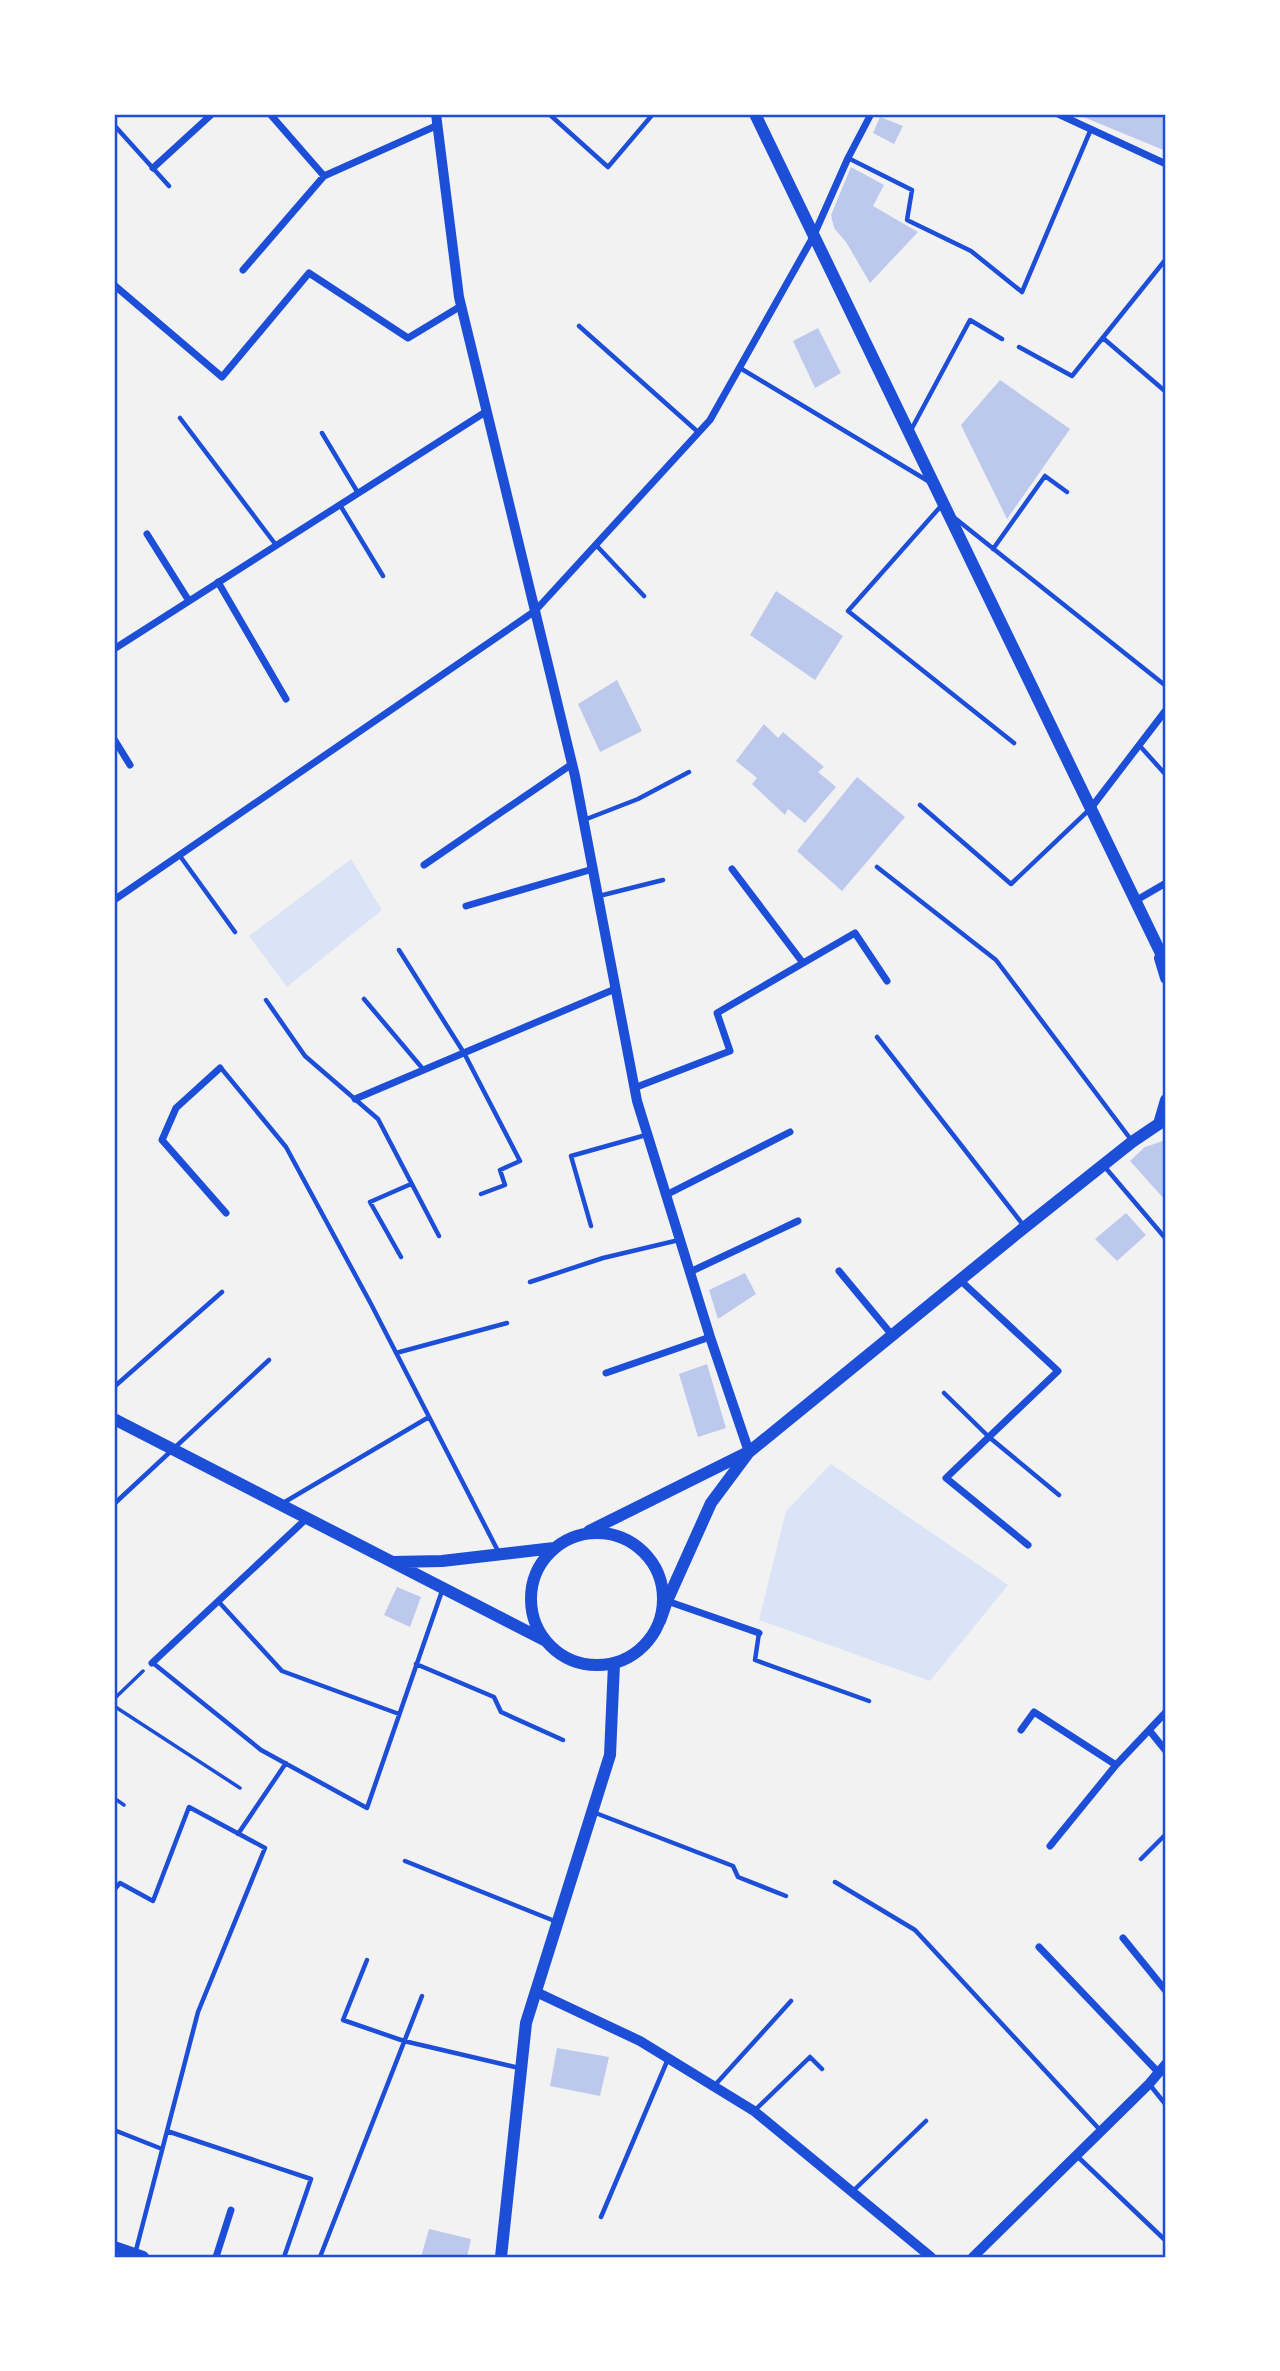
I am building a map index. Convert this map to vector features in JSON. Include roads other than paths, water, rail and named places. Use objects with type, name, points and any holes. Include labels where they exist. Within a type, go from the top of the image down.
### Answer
[{"type":"main road","points":[[755,114],[1166,964]]},
{"type":"main road","points":[[1156,944],[1166,978]]},
{"type":"main road","points":[[546,1642],[535,1623],[530,1603],[532,1583],[540,1563],[554,1548],[749,1452],[1025,1227],[1132,1142],[1162,1122],[1166,1100]]},
{"type":"main road","points":[[114,1419],[546,1642],[559,1654],[595,1666],[614,1664],[634,1655],[650,1640],[710,1503],[749,1452]]},
{"type":"main road","points":[[584,1533],[608,1533],[630,1541],[648,1556],[659,1576],[664,1598],[660,1621]]},
{"type":"main road","points":[[389,1562],[442,1561],[554,1548]]},
{"type":"main road","points":[[501,2257],[526,2023],[610,1755],[614,1664]]},
{"type":"main road","points":[[114,2247],[138,2256]]},
{"type":"street","points":[[153,169],[212,114]]},
{"type":"street","points":[[271,114],[324,176]]},
{"type":"street","points":[[114,900],[535,611],[710,419],[813,237],[871,114]]},
{"type":"street","points":[[1058,114],[1166,164]]},
{"type":"street","points":[[243,270],[324,176],[437,119],[461,306],[572,764],[634,1088],[710,1337],[749,1452]]},
{"type":"street","points":[[114,285],[222,377],[309,273],[408,338],[461,306]]},
{"type":"street","points":[[114,649],[486,411]]},
{"type":"street","points":[[147,534],[189,601]]},
{"type":"street","points":[[218,582],[286,699]]},
{"type":"street","points":[[1090,808],[1166,710]]},
{"type":"street","points":[[114,739],[130,765]]},
{"type":"street","points":[[424,864],[572,764]]},
{"type":"street","points":[[466,906],[593,869]]},
{"type":"street","points":[[732,869],[803,964]]},
{"type":"street","points":[[1135,901],[1166,883]]},
{"type":"street","points":[[634,1088],[730,1051],[717,1013],[855,933],[887,981]]},
{"type":"street","points":[[355,1099],[615,989]]},
{"type":"street","points":[[220,1068],[176,1108],[162,1140],[226,1213]]},
{"type":"street","points":[[666,1195],[790,1132]]},
{"type":"street","points":[[690,1272],[798,1221]]},
{"type":"street","points":[[839,1271],[892,1335]]},
{"type":"street","points":[[960,1280],[1058,1371],[946,1478],[1028,1545]]},
{"type":"street","points":[[606,1373],[710,1337]]},
{"type":"street","points":[[152,1663],[306,1519]]},
{"type":"street","points":[[667,1601],[759,1633]]},
{"type":"street","points":[[1021,1730],[1034,1712],[1116,1765]]},
{"type":"street","points":[[1050,1846],[1116,1765],[1166,1712]]},
{"type":"street","points":[[1149,1730],[1166,1751]]},
{"type":"street","points":[[1123,1938],[1166,1991]]},
{"type":"street","points":[[973,2257],[1163,2068],[1039,1947]]},
{"type":"street","points":[[536,1992],[640,2041],[754,2111],[931,2257]]},
{"type":"street","points":[[216,2257],[231,2210]]},
{"type":"lane","points":[[548,114],[608,167],[653,114]]},
{"type":"lane","points":[[114,125],[169,187]]},
{"type":"lane","points":[[848,158],[912,190],[907,220],[971,251],[1022,292],[1091,128]]},
{"type":"lane","points":[[1019,346],[1072,376],[1166,259]]},
{"type":"lane","points":[[909,434],[970,320],[1002,339]]},
{"type":"lane","points":[[579,326],[699,432]]},
{"type":"lane","points":[[1103,338],[1166,392]]},
{"type":"lane","points":[[740,368],[932,483]]},
{"type":"lane","points":[[180,418],[276,545]]},
{"type":"lane","points":[[322,433],[358,493]]},
{"type":"lane","points":[[993,549],[1045,476],[1067,492]]},
{"type":"lane","points":[[340,505],[383,576]]},
{"type":"lane","points":[[1014,743],[848,611],[945,508],[1166,686]]},
{"type":"lane","points":[[596,544],[644,596]]},
{"type":"lane","points":[[1139,745],[1166,775]]},
{"type":"lane","points":[[583,820],[638,799],[689,772]]},
{"type":"lane","points":[[919,805],[1011,884],[1090,808]]},
{"type":"lane","points":[[179,855],[235,932]]},
{"type":"lane","points":[[877,867],[996,960],[1132,1142]]},
{"type":"lane","points":[[598,896],[663,880]]},
{"type":"lane","points":[[399,950],[464,1053],[520,1161],[500,1170],[505,1185],[481,1194]]},
{"type":"lane","points":[[364,999],[424,1070]]},
{"type":"lane","points":[[265,1000],[305,1056],[377,1119],[439,1236]]},
{"type":"lane","points":[[877,1037],[1025,1227]]},
{"type":"lane","points":[[220,1068],[286,1147],[499,1554]]},
{"type":"lane","points":[[591,1226],[571,1156],[647,1135]]},
{"type":"lane","points":[[1103,1166],[1166,1239]]},
{"type":"lane","points":[[401,1257],[370,1202],[411,1184]]},
{"type":"lane","points":[[530,1282],[603,1258],[680,1239]]},
{"type":"lane","points":[[114,1387],[222,1292]]},
{"type":"lane","points":[[396,1353],[507,1323]]},
{"type":"lane","points":[[114,1504],[269,1360]]},
{"type":"lane","points":[[944,1393],[989,1437],[1059,1495]]},
{"type":"lane","points":[[280,1505],[429,1417]]},
{"type":"lane","points":[[152,1663],[261,1750],[367,1808],[442,1589]]},
{"type":"lane","points":[[218,1601],[282,1671],[399,1714]]},
{"type":"lane","points":[[759,1633],[755,1660],[869,1701]]},
{"type":"lane","points":[[416,1664],[494,1697],[501,1712],[563,1740]]},
{"type":"lane","points":[[238,1834],[286,1763]]},
{"type":"lane","points":[[114,1890],[120,1883],[153,1901],[189,1807],[265,1848],[198,2012],[162,2149],[138,2256]]},
{"type":"lane","points":[[593,1811],[733,1866],[738,1877],[786,1896]]},
{"type":"lane","points":[[1141,1859],[1166,1834]]},
{"type":"lane","points":[[405,1861],[558,1922]]},
{"type":"lane","points":[[835,1882],[915,1930],[1101,2132]]},
{"type":"lane","points":[[367,1959],[343,2020],[404,2041],[521,2069]]},
{"type":"lane","points":[[320,2257],[422,1997]]},
{"type":"lane","points":[[715,2085],[791,2001]]},
{"type":"lane","points":[[754,2111],[810,2057],[822,2069]]},
{"type":"lane","points":[[601,2217],[668,2058]]},
{"type":"lane","points":[[1149,2084],[1166,2105]]},
{"type":"lane","points":[[852,2192],[926,2121]]},
{"type":"lane","points":[[114,2130],[162,2149]]},
{"type":"lane","points":[[167,2131],[311,2179],[284,2257]]},
{"type":"lane","points":[[1077,2156],[1166,2242]]}]
